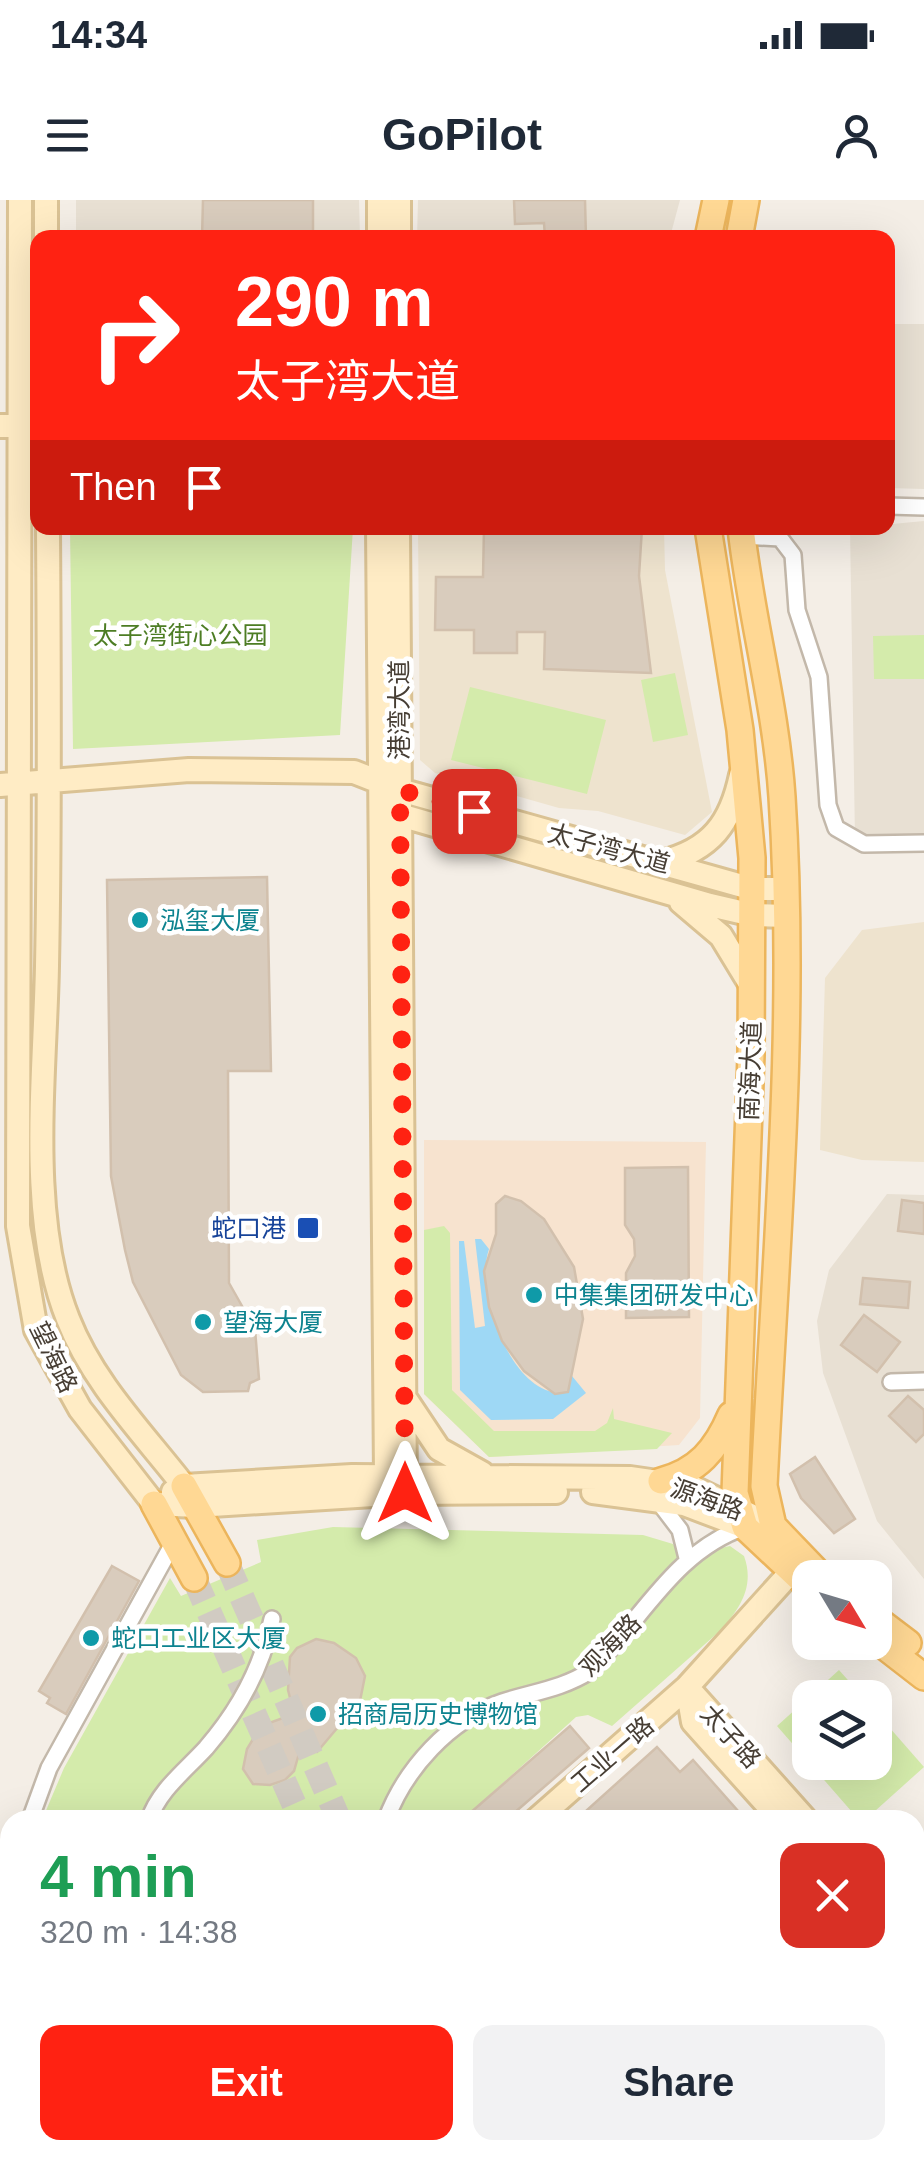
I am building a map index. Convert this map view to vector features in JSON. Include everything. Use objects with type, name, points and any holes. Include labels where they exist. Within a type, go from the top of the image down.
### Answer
[{"type":"main road","name":"望海路","points":[[20,200],[19,426],[9,784],[8,1141],[18,1226],[36,1330],[80,1408],[176,1538],[194,1578]]},
{"type":"main road","points":[[46,200],[46,230]]},
{"type":"main road","points":[[379,200],[379,230]]},
{"type":"main road","points":[[399,200],[399,230]]},
{"type":"main road","points":[[710,230],[716,200]]},
{"type":"main road","points":[[740,230],[746,200]]},
{"type":"main road","name":"望海路","points":[[48,535],[50,782],[44,1170],[54,1274],[84,1354],[108,1392],[190,1496],[227,1564]]},
{"type":"main road","name":"港湾大道","points":[[378,535],[378,779],[398,1482]]},
{"type":"main road","name":"港湾大道","points":[[398,535],[404,1393],[398,1482]]},
{"type":"main road","name":"南海大道","points":[[709,535],[744,762],[753,889],[733,1466],[742,1518]]},
{"type":"main road","name":"南海大道","points":[[743,535],[776,728],[786,889],[785,1052],[764,1486],[773,1526]]},
{"type":"main road","points":[[662,862],[693,852],[720,831],[736,799],[744,762]]},
{"type":"main road","name":"太子湾大道","points":[[9,784],[190,770],[354,772],[400,790],[753,889],[786,889]]},
{"type":"main road","points":[[378,779],[400,815]]},
{"type":"main road","name":"太子湾大道","points":[[400,815],[753,915],[786,916]]},
{"type":"main road","points":[[666,892],[710,923],[752,988]]},
{"type":"main road","points":[[404,1393],[412,1414],[440,1449],[494,1477]]},
{"type":"main road","points":[[659,1490],[705,1459],[736,1400]]},
{"type":"main road","name":"源海路","points":[[154,1504],[190,1496],[494,1477],[705,1492],[742,1518],[773,1526]]},
{"type":"main road","name":"源海路","points":[[398,1482],[595,1492],[659,1490]]},
{"type":"main road","points":[[742,1518],[792,1564]]},
{"type":"main road","points":[[773,1526],[795,1560]]},
{"type":"main road","name":"工业一路","points":[[547,1810],[647,1723],[698,1685],[792,1591]]},
{"type":"main road","points":[[892,1631],[924,1656]]},
{"type":"main road","points":[[892,1652],[924,1677]]},
{"type":"main road","points":[[647,1723],[672,1716],[704,1720],[698,1685]]},
{"type":"main road","name":"太子路","points":[[704,1720],[773,1810]]},
{"type":"main road","name":"太子路","points":[[704,1720],[796,1810]]},
{"type":"street","points":[[895,506],[924,506]]},
{"type":"street","points":[[761,535],[780,538],[793,555],[798,610],[819,677],[832,822],[843,834],[864,844],[924,843]]},
{"type":"street","points":[[891,1382],[924,1381]]},
{"type":"street","points":[[659,1490],[680,1530],[687,1558]]},
{"type":"street","name":"观海路","points":[[390,1810],[398,1790],[441,1740],[471,1715],[574,1681],[590,1671],[687,1558],[742,1518]]},
{"type":"street","points":[[34,1810],[49,1768],[176,1538]]},
{"type":"street","points":[[153,1810],[157,1800],[204,1750],[241,1700],[263,1654],[272,1619]]},
{"type":"shaded area","points":[[76,200],[359,200],[360,230],[76,230]]},
{"type":"shaded area","points":[[418,200],[680,200],[672,230],[417,230]]},
{"type":"shaded area","points":[[895,324],[924,324],[924,489],[895,488]]},
{"type":"shaded area","points":[[924,521],[924,839],[855,840],[850,535],[895,535],[895,524]]},
{"type":"shaded area","points":[[418,535],[664,535],[665,570],[712,812],[685,835],[598,811],[559,808],[435,773],[420,760]]},
{"type":"shaded area","points":[[924,922],[924,1162],[862,1160],[820,1150],[825,978],[862,930]]},
{"type":"shaded area","points":[[424,1140],[706,1142],[700,1418],[679,1445],[489,1457],[424,1394]]},
{"type":"shaded area","points":[[887,1194],[924,1195],[924,1579],[877,1521],[823,1373],[817,1321],[829,1270]]},
{"type":"green space","name":"太子湾街心公园","points":[[70,535],[353,535],[340,735],[73,749]]},
{"type":"green space","points":[[924,635],[924,679],[874,679],[873,636]]},
{"type":"green space","points":[[675,673],[688,735],[653,742],[641,680]]},
{"type":"green space","points":[[470,687],[606,720],[587,794],[451,760]]},
{"type":"green space","points":[[444,1226],[450,1233],[452,1390],[494,1431],[595,1431],[607,1423],[613,1408],[614,1419],[672,1433],[657,1449],[489,1457],[424,1394],[424,1230]]},
{"type":"green space","points":[[333,1527],[643,1535],[673,1544],[680,1557],[730,1546],[744,1556],[748,1577],[740,1605],[721,1630],[612,1726],[588,1715],[576,1717],[473,1810],[46,1810],[64,1768],[170,1578],[181,1596],[261,1562],[257,1540]]},
{"type":"green space","points":[[839,1670],[848,1680],[828,1680]]},
{"type":"green space","points":[[792,1712],[792,1743],[777,1726]]},
{"type":"green space","points":[[892,1730],[924,1767],[876,1810],[850,1810],[824,1780],[892,1780]]},
{"type":"water","points":[[475,1239],[481,1239],[489,1249],[487,1291],[502,1340],[515,1363],[530,1380],[548,1391],[568,1392],[572,1376],[586,1393],[553,1419],[491,1420],[460,1390],[459,1241],[464,1241],[475,1328],[485,1326]]},
{"type":"building","points":[[203,200],[313,200],[313,230],[202,230]]},
{"type":"building","points":[[514,200],[585,200],[586,230],[544,230],[544,223],[515,224]]},
{"type":"building","points":[[484,535],[642,535],[639,576],[651,673],[544,669],[545,632],[517,632],[517,653],[474,653],[474,630],[435,630],[436,577],[483,577]]},
{"type":"building","points":[[267,877],[271,1071],[228,1071],[229,1283],[255,1329],[259,1379],[250,1383],[248,1391],[203,1392],[181,1375],[133,1282],[111,1176],[107,880]]},
{"type":"building","points":[[688,1167],[689,1317],[626,1318],[626,1273],[635,1256],[634,1239],[625,1225],[625,1168]]},
{"type":"building","name":"中集集团研发中心","points":[[505,1196],[521,1201],[544,1219],[574,1267],[583,1319],[568,1392],[555,1394],[524,1371],[502,1341],[489,1307],[484,1271],[496,1234],[496,1204]]},
{"type":"building","points":[[902,1200],[924,1203],[924,1234],[898,1231]]},
{"type":"building","points":[[863,1278],[910,1282],[908,1308],[860,1304]]},
{"type":"building","points":[[864,1315],[900,1342],[877,1372],[841,1345]]},
{"type":"building","points":[[908,1396],[924,1410],[924,1434],[916,1442],[889,1416]]},
{"type":"building","points":[[815,1457],[855,1519],[834,1533],[801,1498],[790,1474]]},
{"type":"building","name":"蛇口工业区大厦","points":[[112,1566],[139,1581],[66,1714],[47,1703],[50,1698],[39,1691]]},
{"type":"building","name":"招商局历史博物馆","points":[[316,1639],[334,1643],[356,1658],[365,1676],[360,1701],[317,1752],[300,1750],[294,1771],[285,1780],[270,1785],[253,1784],[243,1769],[247,1749],[261,1726],[294,1714],[288,1690],[290,1657],[297,1648]]},
{"type":"building","points":[[570,1726],[589,1748],[518,1810],[473,1810]]},
{"type":"building","points":[[657,1747],[680,1772],[693,1760],[737,1810],[587,1810]]},
{"type":"tunnel","points":[[227,1563],[335,1810]]},
{"type":"tunnel","points":[[194,1578],[297,1810]]},
{"type":"place","name":"泓玺大厦","points":[[140,920]]},
{"type":"place","name":"蛇口港","points":[[308,1228]]},
{"type":"place","name":"中集集团研发中心","points":[[534,1295]]},
{"type":"place","name":"望海大厦","points":[[203,1322]]},
{"type":"place","name":"蛇口工业区大厦","points":[[91,1638]]},
{"type":"place","name":"招商局历史博物馆","points":[[318,1714]]},
{"type":"route","points":[[405,1493],[400,790],[474,811]]}]
